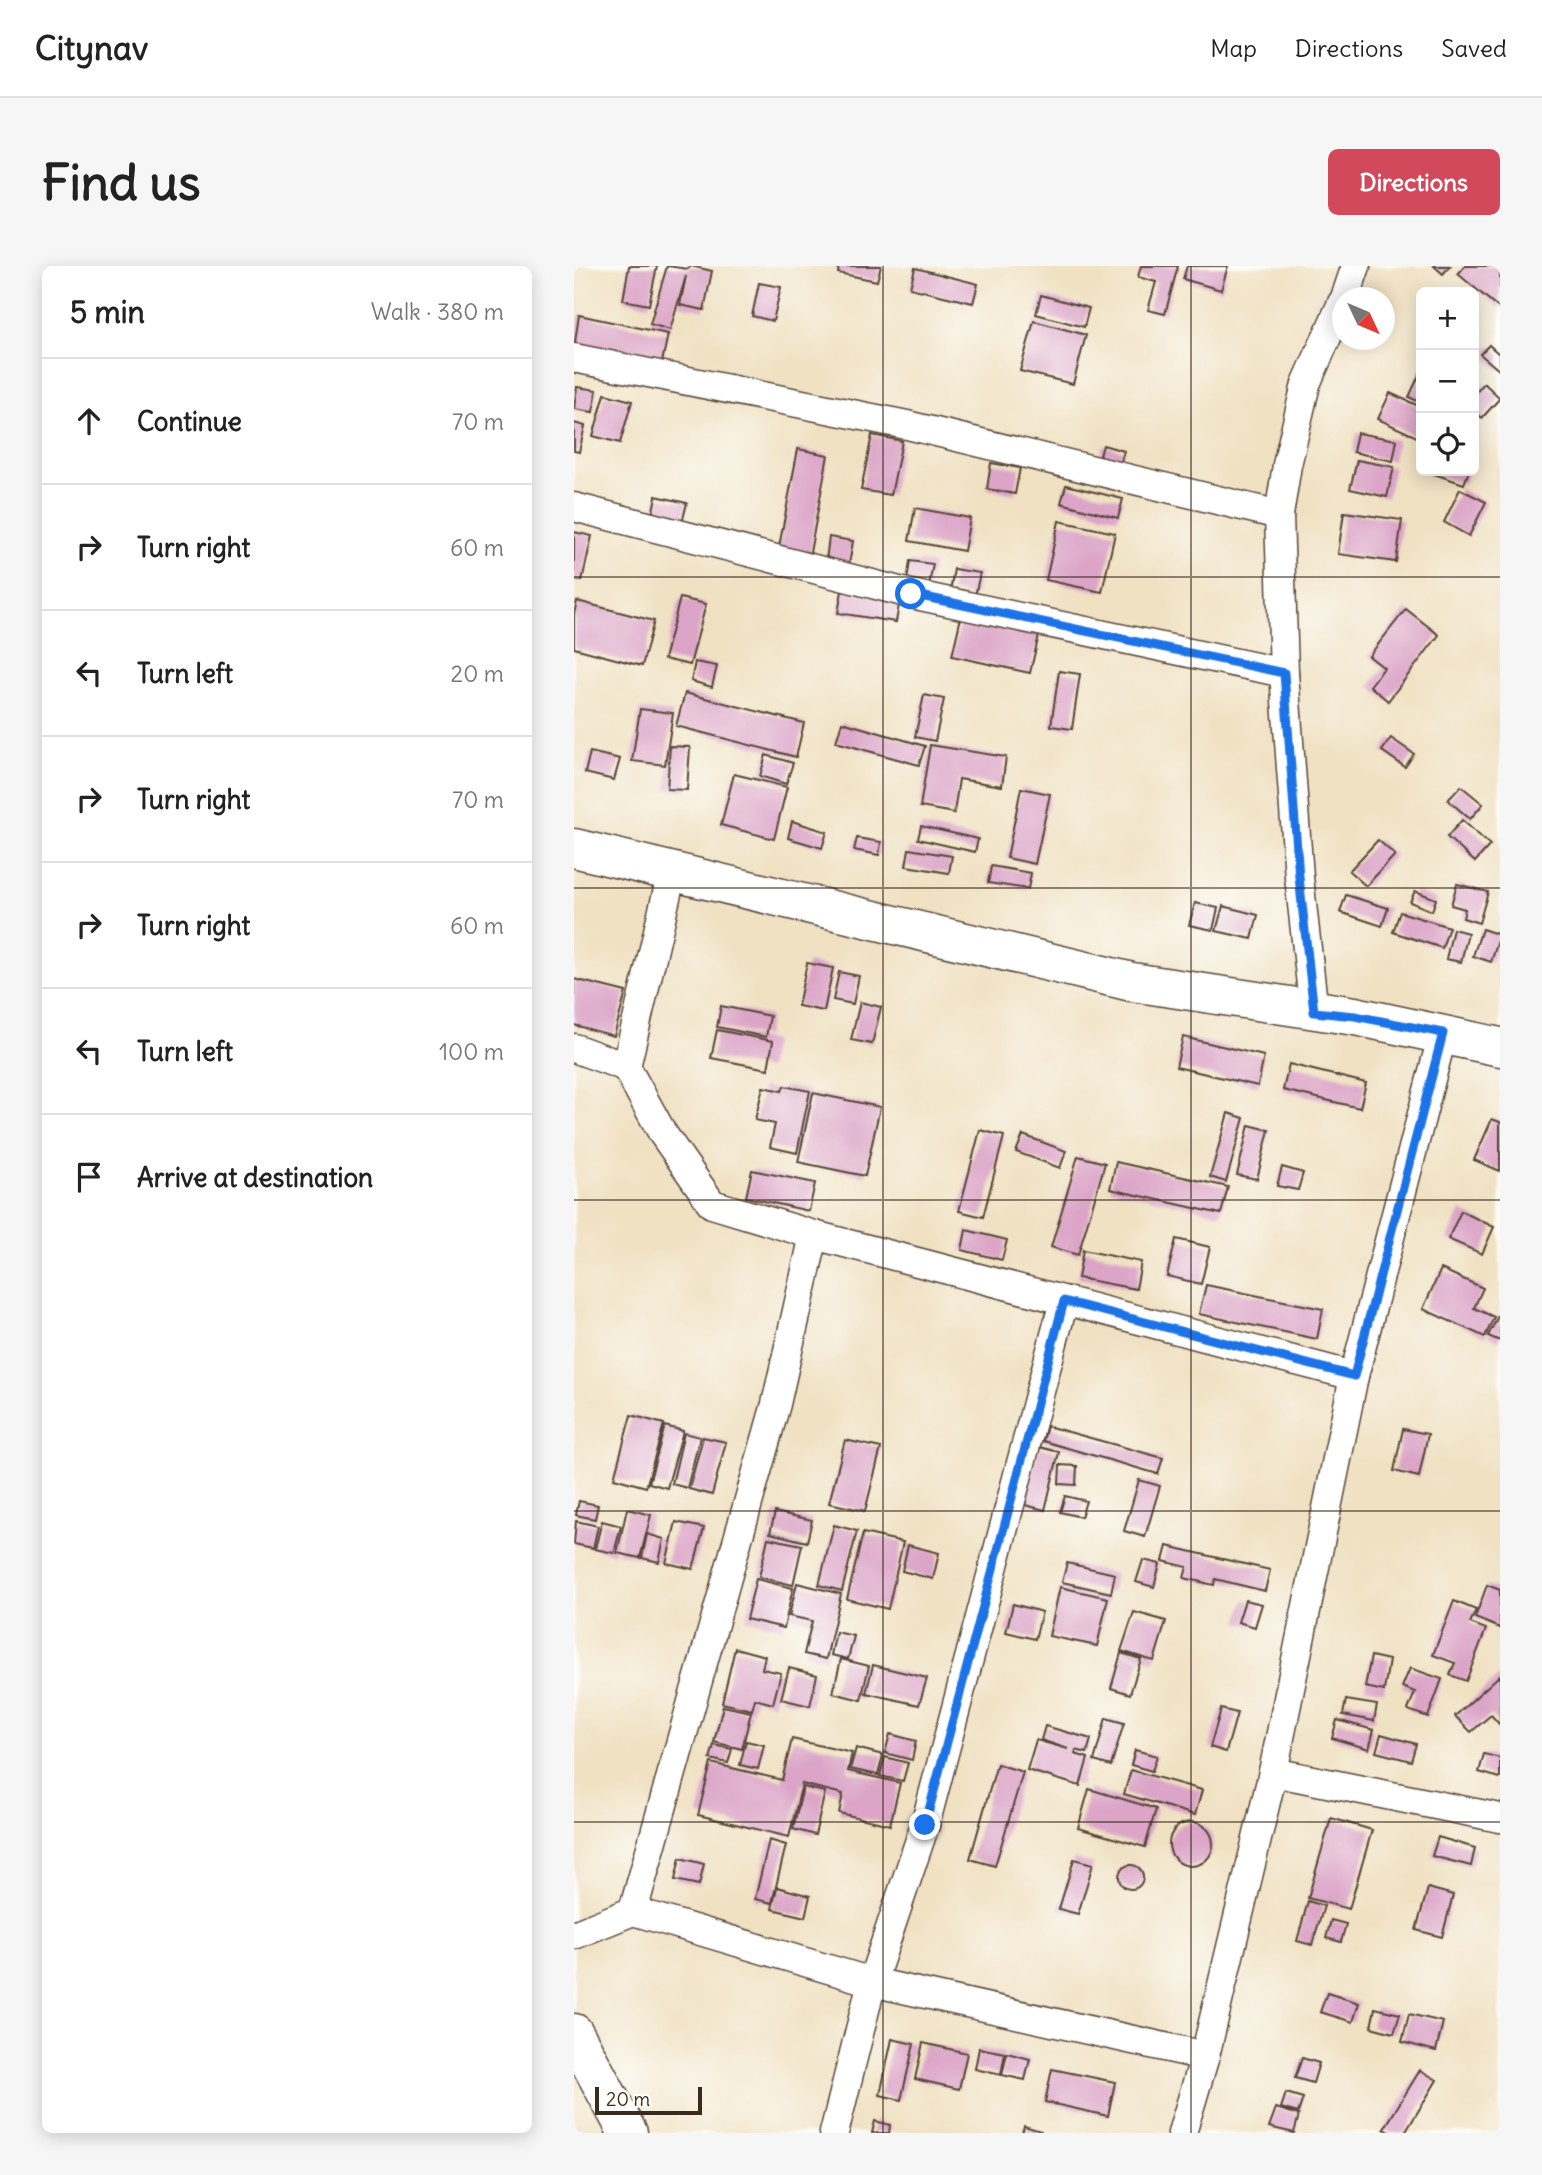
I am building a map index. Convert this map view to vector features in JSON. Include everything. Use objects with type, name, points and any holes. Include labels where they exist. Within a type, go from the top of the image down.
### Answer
[{"type":"street","points":[[1349,287],[1356,266]]},
{"type":"street","points":[[1314,1012],[1299,877],[1284,673],[1279,515],[1287,465],[1306,384],[1332,326]]},
{"type":"street","points":[[574,358],[906,425],[1279,515]]},
{"type":"street","points":[[574,507],[911,594],[1284,673]]},
{"type":"street","points":[[574,848],[1132,982],[1314,1012],[1355,1016],[1500,1046]]},
{"type":"street","points":[[626,1067],[672,872]]},
{"type":"street","points":[[1182,2133],[1205,2056],[1273,1772],[1354,1376],[1443,1033]]},
{"type":"street","points":[[574,1048],[626,1067],[663,1134],[712,1204],[814,1235],[1354,1376]]},
{"type":"street","points":[[632,1912],[776,1404],[814,1235]]},
{"type":"street","points":[[834,2133],[872,1982],[925,1825],[1064,1301]]},
{"type":"street","points":[[1273,1772],[1500,1818]]},
{"type":"street","points":[[574,1935],[632,1912],[872,1982],[1205,2056]]},
{"type":"street","points":[[574,2033],[628,2133]]},
{"type":"building","points":[[629,266],[657,266],[649,305],[623,300]]},
{"type":"building","points":[[667,266],[688,269],[691,266],[712,271],[704,310],[680,305],[686,276],[670,330],[650,324]]},
{"type":"building","points":[[839,266],[881,266],[877,281],[838,273]]},
{"type":"building","points":[[1141,266],[1178,266],[1165,314],[1148,310],[1156,282],[1138,277]]},
{"type":"building","points":[[1187,266],[1228,266],[1221,290],[1183,279]]},
{"type":"building","points":[[1434,266],[1450,266],[1443,274]]},
{"type":"building","points":[[1465,266],[1500,266],[1500,309],[1479,292],[1479,287],[1474,287],[1458,274]]},
{"type":"building","points":[[915,268],[978,284],[973,303],[910,288]]},
{"type":"building","points":[[759,283],[781,287],[773,321],[752,316]]},
{"type":"building","points":[[1041,295],[1089,308],[1084,327],[1036,314]]},
{"type":"building","points":[[579,315],[668,334],[661,367],[574,349]]},
{"type":"building","points":[[1034,321],[1086,335],[1073,384],[1020,371]]},
{"type":"building","points":[[1489,345],[1500,355],[1500,371],[1480,354]]},
{"type":"building","points":[[1416,382],[1416,400],[1409,397]]},
{"type":"building","points":[[1484,383],[1500,398],[1482,418],[1479,415],[1479,389]]},
{"type":"building","points":[[577,387],[597,390],[593,412],[574,409]]},
{"type":"building","points":[[1390,393],[1416,405],[1416,437],[1378,419]]},
{"type":"building","points":[[605,394],[632,401],[620,443],[593,436]]},
{"type":"building","points":[[574,423],[585,426],[579,452],[574,451]]},
{"type":"building","points":[[1357,433],[1397,440],[1393,461],[1353,452]]},
{"type":"building","points":[[872,435],[902,441],[891,495],[861,490]]},
{"type":"building","points":[[1103,445],[1124,451],[1119,469],[1098,463]]},
{"type":"building","points":[[798,449],[828,455],[809,558],[778,552]]},
{"type":"building","points":[[1357,460],[1394,467],[1387,497],[1350,489]]},
{"type":"building","points":[[991,463],[1020,468],[1015,494],[987,489]]},
{"type":"building","points":[[1440,476],[1467,476],[1464,484]]},
{"type":"building","points":[[1066,485],[1123,499],[1118,518],[1061,503]]},
{"type":"building","points":[[1460,489],[1486,502],[1469,536],[1444,522]]},
{"type":"building","points":[[656,496],[687,503],[682,523],[652,516]]},
{"type":"building","points":[[915,508],[970,518],[964,551],[909,541]]},
{"type":"building","points":[[1344,512],[1402,520],[1396,562],[1338,554]]},
{"type":"building","points":[[1059,521],[1115,533],[1102,592],[1046,580]]},
{"type":"building","points":[[574,532],[592,536],[582,581],[574,580]]},
{"type":"building","points":[[829,537],[853,541],[849,565],[826,561]]},
{"type":"building","points":[[910,561],[933,564],[928,591],[906,588]]},
{"type":"building","points":[[954,569],[980,573],[975,596],[950,592]]},
{"type":"building","points":[[842,591],[900,599],[896,622],[838,613]]},
{"type":"building","points":[[680,598],[706,604],[690,665],[664,659]]},
{"type":"building","points":[[577,601],[654,621],[642,666],[574,648],[574,614]]},
{"type":"building","points":[[1406,609],[1439,635],[1388,701],[1370,686],[1384,668],[1369,656]]},
{"type":"building","points":[[961,617],[1039,635],[1030,673],[952,656]]},
{"type":"building","points":[[695,662],[717,666],[712,687],[691,681]]},
{"type":"building","points":[[1059,671],[1080,674],[1072,729],[1051,726]]},
{"type":"building","points":[[685,693],[804,723],[796,757],[676,726]]},
{"type":"building","points":[[924,695],[944,699],[935,741],[915,737]]},
{"type":"building","points":[[640,709],[673,713],[665,765],[632,761]]},
{"type":"building","points":[[842,722],[925,746],[919,765],[836,742]]},
{"type":"building","points":[[1391,738],[1414,754],[1405,767],[1382,751]]},
{"type":"building","points":[[930,745],[1006,757],[1002,786],[959,779],[954,813],[920,807]]},
{"type":"building","points":[[670,746],[690,747],[687,790],[667,789]]},
{"type":"building","points":[[590,752],[620,759],[614,780],[585,773]]},
{"type":"building","points":[[766,755],[793,763],[786,784],[760,776]]},
{"type":"building","points":[[734,774],[787,787],[774,839],[721,825]]},
{"type":"building","points":[[1461,786],[1483,804],[1470,819],[1448,800]]},
{"type":"building","points":[[1021,788],[1050,794],[1035,864],[1007,858]]},
{"type":"building","points":[[1462,820],[1490,845],[1475,862],[1447,837]]},
{"type":"building","points":[[792,821],[827,832],[822,848],[788,838]]},
{"type":"building","points":[[921,826],[978,839],[975,852],[918,839]]},
{"type":"building","points":[[857,838],[881,842],[879,855],[854,850]]},
{"type":"building","points":[[1378,840],[1395,855],[1366,886],[1349,871]]},
{"type":"building","points":[[909,849],[952,856],[949,873],[906,866]]},
{"type":"building","points":[[991,866],[1031,873],[1028,889],[988,883]]},
{"type":"building","points":[[1457,884],[1488,892],[1479,923],[1463,918],[1465,909],[1451,905]]},
{"type":"building","points":[[1415,891],[1436,899],[1432,911],[1410,902]]},
{"type":"building","points":[[1346,895],[1388,908],[1382,926],[1340,912]]},
{"type":"building","points":[[1195,903],[1218,908],[1213,930],[1189,925]]},
{"type":"building","points":[[1223,906],[1258,915],[1252,939],[1216,931]]},
{"type":"building","points":[[1400,912],[1449,927],[1442,948],[1393,932]]},
{"type":"building","points":[[1453,929],[1468,933],[1461,962],[1446,959]]},
{"type":"building","points":[[1482,929],[1500,935],[1491,962],[1473,956]]},
{"type":"building","points":[[807,963],[833,968],[824,1011],[798,1006]]},
{"type":"building","points":[[839,972],[859,976],[853,1004],[833,1000]]},
{"type":"building","points":[[574,979],[626,992],[614,1036],[574,1025]]},
{"type":"building","points":[[860,1002],[881,1007],[872,1044],[851,1040]]},
{"type":"building","points":[[721,1006],[770,1016],[766,1037],[717,1027]]},
{"type":"building","points":[[717,1030],[773,1041],[768,1069],[711,1058]]},
{"type":"building","points":[[1183,1037],[1264,1056],[1258,1086],[1176,1067]]},
{"type":"building","points":[[1289,1064],[1366,1083],[1360,1108],[1283,1090]]},
{"type":"building","points":[[784,1086],[810,1091],[797,1153],[770,1147],[775,1124],[755,1120],[763,1087],[782,1091]]},
{"type":"building","points":[[813,1093],[880,1107],[865,1176],[798,1162]]},
{"type":"building","points":[[1228,1113],[1244,1118],[1226,1182],[1210,1177]]},
{"type":"building","points":[[1492,1119],[1500,1122],[1500,1171],[1474,1160]]},
{"type":"building","points":[[1249,1125],[1269,1130],[1257,1179],[1237,1175]]},
{"type":"building","points":[[980,1130],[1004,1136],[983,1217],[959,1211]]},
{"type":"building","points":[[1023,1135],[1066,1151],[1060,1168],[1016,1152]]},
{"type":"building","points":[[1078,1156],[1105,1163],[1078,1255],[1051,1247]]},
{"type":"building","points":[[1116,1162],[1228,1187],[1221,1214],[1110,1189]]},
{"type":"building","points":[[1282,1167],[1303,1173],[1298,1190],[1277,1186]]},
{"type":"building","points":[[752,1170],[815,1183],[809,1211],[746,1197]]},
{"type":"building","points":[[1461,1211],[1494,1227],[1482,1254],[1448,1239]]},
{"type":"building","points":[[966,1230],[1007,1240],[1002,1260],[962,1250]]},
{"type":"building","points":[[1176,1239],[1210,1247],[1201,1284],[1167,1276]]},
{"type":"building","points":[[1083,1250],[1141,1262],[1136,1289],[1078,1278]]},
{"type":"building","points":[[1441,1269],[1483,1288],[1474,1308],[1494,1317],[1485,1337],[1423,1309]]},
{"type":"building","points":[[1206,1285],[1323,1309],[1317,1339],[1199,1314]]},
{"type":"building","points":[[1498,1316],[1500,1317],[1500,1341],[1488,1336]]},
{"type":"building","points":[[631,1415],[664,1424],[646,1487],[614,1478]]},
{"type":"building","points":[[665,1426],[683,1431],[667,1488],[649,1483]]},
{"type":"building","points":[[1047,1426],[1163,1458],[1158,1474],[1043,1441]]},
{"type":"building","points":[[1403,1429],[1428,1434],[1419,1477],[1394,1471]]},
{"type":"building","points":[[684,1433],[700,1437],[687,1488],[672,1484]]},
{"type":"building","points":[[703,1437],[726,1442],[712,1495],[689,1489]]},
{"type":"building","points":[[845,1440],[881,1448],[865,1511],[829,1503]]},
{"type":"building","points":[[1039,1447],[1059,1452],[1045,1510],[1025,1505]]},
{"type":"building","points":[[1060,1465],[1077,1466],[1076,1485],[1059,1484]]},
{"type":"building","points":[[1139,1480],[1160,1486],[1145,1537],[1124,1531]]},
{"type":"building","points":[[1065,1496],[1086,1501],[1081,1517],[1060,1512]]},
{"type":"building","points":[[579,1501],[598,1505],[595,1519],[576,1515]]},
{"type":"building","points":[[627,1509],[651,1515],[640,1558],[617,1553]]},
{"type":"building","points":[[775,1512],[812,1520],[807,1542],[770,1533]]},
{"type":"building","points":[[576,1521],[598,1526],[593,1548],[574,1544]]},
{"type":"building","points":[[602,1521],[621,1526],[614,1553],[595,1549]]},
{"type":"building","points":[[676,1522],[704,1528],[693,1569],[666,1563]]},
{"type":"building","points":[[834,1525],[857,1531],[842,1591],[819,1585]]},
{"type":"building","points":[[863,1533],[903,1542],[888,1609],[847,1599]]},
{"type":"building","points":[[647,1534],[664,1539],[659,1562],[642,1558]]},
{"type":"building","points":[[768,1538],[802,1545],[793,1585],[759,1577]]},
{"type":"building","points":[[908,1545],[939,1553],[933,1579],[902,1571]]},
{"type":"building","points":[[1167,1546],[1270,1570],[1265,1591],[1215,1579],[1214,1585],[1184,1578],[1187,1567],[1163,1561]]},
{"type":"building","points":[[1143,1560],[1160,1564],[1154,1587],[1136,1582]]},
{"type":"building","points":[[1067,1563],[1115,1574],[1111,1593],[1062,1582]]},
{"type":"building","points":[[756,1579],[793,1588],[784,1628],[746,1619]]},
{"type":"building","points":[[797,1583],[841,1594],[826,1659],[804,1654],[812,1621],[789,1616]]},
{"type":"building","points":[[1487,1585],[1500,1590],[1500,1628],[1475,1618]]},
{"type":"building","points":[[1060,1587],[1108,1598],[1097,1646],[1049,1636]]},
{"type":"building","points":[[1245,1600],[1262,1604],[1255,1627],[1238,1622]]},
{"type":"building","points":[[1454,1601],[1476,1610],[1470,1623],[1486,1629],[1466,1681],[1450,1675],[1455,1663],[1433,1655]]},
{"type":"building","points":[[1013,1604],[1042,1612],[1035,1639],[1006,1632]]},
{"type":"building","points":[[1134,1612],[1166,1621],[1154,1661],[1121,1651]]},
{"type":"building","points":[[836,1632],[854,1636],[848,1659],[831,1655]]},
{"type":"building","points":[[735,1648],[765,1656],[762,1669],[781,1673],[773,1704],[755,1699],[752,1710],[722,1703]]},
{"type":"building","points":[[1121,1653],[1141,1659],[1130,1694],[1111,1688]]},
{"type":"building","points":[[1371,1656],[1389,1660],[1384,1691],[1365,1687]]},
{"type":"building","points":[[841,1659],[869,1666],[861,1700],[833,1693]]},
{"type":"building","points":[[873,1665],[927,1678],[919,1705],[866,1693]]},
{"type":"building","points":[[789,1668],[817,1675],[810,1706],[781,1699]]},
{"type":"building","points":[[1410,1668],[1442,1679],[1428,1717],[1408,1710],[1415,1692],[1402,1687]]},
{"type":"building","points":[[1500,1675],[1500,1725],[1491,1715],[1471,1732],[1455,1716]]},
{"type":"building","points":[[1346,1700],[1377,1705],[1374,1721],[1343,1715]]},
{"type":"building","points":[[723,1706],[751,1712],[742,1749],[714,1742]]},
{"type":"building","points":[[1221,1709],[1237,1713],[1226,1752],[1210,1747]]},
{"type":"building","points":[[1106,1718],[1124,1723],[1111,1766],[1094,1761]]},
{"type":"building","points":[[1337,1720],[1374,1730],[1369,1749],[1332,1738]]},
{"type":"building","points":[[1045,1726],[1091,1739],[1087,1753],[1076,1750],[1075,1754],[1088,1758],[1080,1786],[1027,1770],[1036,1740],[1068,1749],[1041,1740]]},
{"type":"building","points":[[890,1734],[916,1741],[912,1760],[885,1753]]},
{"type":"building","points":[[1381,1734],[1416,1744],[1411,1761],[1376,1752]]},
{"type":"building","points":[[792,1739],[852,1753],[848,1771],[900,1783],[890,1825],[839,1813],[843,1794],[802,1784],[789,1837],[698,1815],[711,1763],[782,1780]]},
{"type":"building","points":[[746,1741],[764,1745],[758,1769],[740,1765]]},
{"type":"building","points":[[714,1745],[732,1749],[728,1763],[710,1759]]},
{"type":"building","points":[[856,1748],[883,1755],[878,1775],[850,1769]]},
{"type":"building","points":[[1135,1750],[1157,1756],[1152,1771],[1131,1765]]},
{"type":"building","points":[[1484,1754],[1500,1758],[1500,1778],[1479,1772]]},
{"type":"building","points":[[885,1757],[908,1763],[903,1781],[880,1776]]},
{"type":"building","points":[[997,1764],[1023,1772],[995,1866],[970,1859]]},
{"type":"building","points":[[1131,1770],[1202,1790],[1195,1815],[1124,1794]]},
{"type":"building","points":[[803,1787],[825,1792],[815,1835],[793,1829]]},
{"type":"building","points":[[1089,1789],[1156,1809],[1145,1847],[1078,1828]]},
{"type":"building","points":[[1331,1818],[1372,1830],[1349,1909],[1308,1898]]},
{"type":"building","points":[[1191,1822],[1200,1823],[1207,1828],[1212,1835],[1212,1853],[1207,1860],[1200,1865],[1191,1866],[1182,1865],[1175,1860],[1170,1853],[1169,1844],[1170,1835],[1175,1828],[1182,1823]]},
{"type":"building","points":[[1438,1837],[1475,1848],[1471,1866],[1432,1856]]},
{"type":"building","points":[[769,1840],[786,1845],[772,1903],[755,1899]]},
{"type":"building","points":[[680,1858],[704,1864],[699,1885],[675,1880]]},
{"type":"building","points":[[1074,1859],[1093,1864],[1078,1914],[1059,1909]]},
{"type":"building","points":[[1131,1865],[1140,1868],[1143,1877],[1140,1886],[1131,1889],[1122,1886],[1119,1877],[1122,1868]]},
{"type":"building","points":[[777,1887],[810,1896],[805,1917],[772,1909]]},
{"type":"building","points":[[1428,1888],[1453,1895],[1442,1937],[1416,1930]]},
{"type":"building","points":[[1308,1901],[1324,1906],[1312,1945],[1297,1941]]},
{"type":"building","points":[[1331,1920],[1346,1924],[1341,1942],[1326,1938]]},
{"type":"building","points":[[1327,1993],[1359,2003],[1353,2022],[1320,2012]]},
{"type":"building","points":[[1375,2008],[1400,2014],[1394,2033],[1371,2027]]},
{"type":"building","points":[[1409,2014],[1443,2022],[1436,2051],[1402,2042]]},
{"type":"building","points":[[892,2039],[914,2044],[901,2100],[880,2095]]},
{"type":"building","points":[[923,2043],[967,2053],[959,2089],[915,2079]]},
{"type":"building","points":[[979,2048],[1005,2053],[1001,2075],[975,2069]]},
{"type":"building","points":[[1007,2053],[1030,2059],[1025,2080],[1002,2075]]},
{"type":"building","points":[[1302,2058],[1319,2063],[1313,2083],[1295,2078]]},
{"type":"building","points":[[1052,2069],[1115,2082],[1108,2116],[1045,2102]]},
{"type":"building","points":[[1420,2070],[1437,2080],[1405,2133],[1391,2133],[1384,2129]]},
{"type":"building","points":[[1286,2093],[1303,2098],[1298,2113],[1281,2108]]},
{"type":"building","points":[[1276,2108],[1299,2115],[1294,2133],[1269,2127]]},
{"type":"building","points":[[875,2121],[890,2125],[889,2133],[872,2133]]},
{"type":"building","points":[[1024,2126],[1041,2131],[1022,2133]]},
{"type":"route","points":[[911,594],[1284,673],[1299,877],[1314,1012],[1355,1016],[1443,1033],[1354,1376],[1064,1301],[925,1825]]}]
